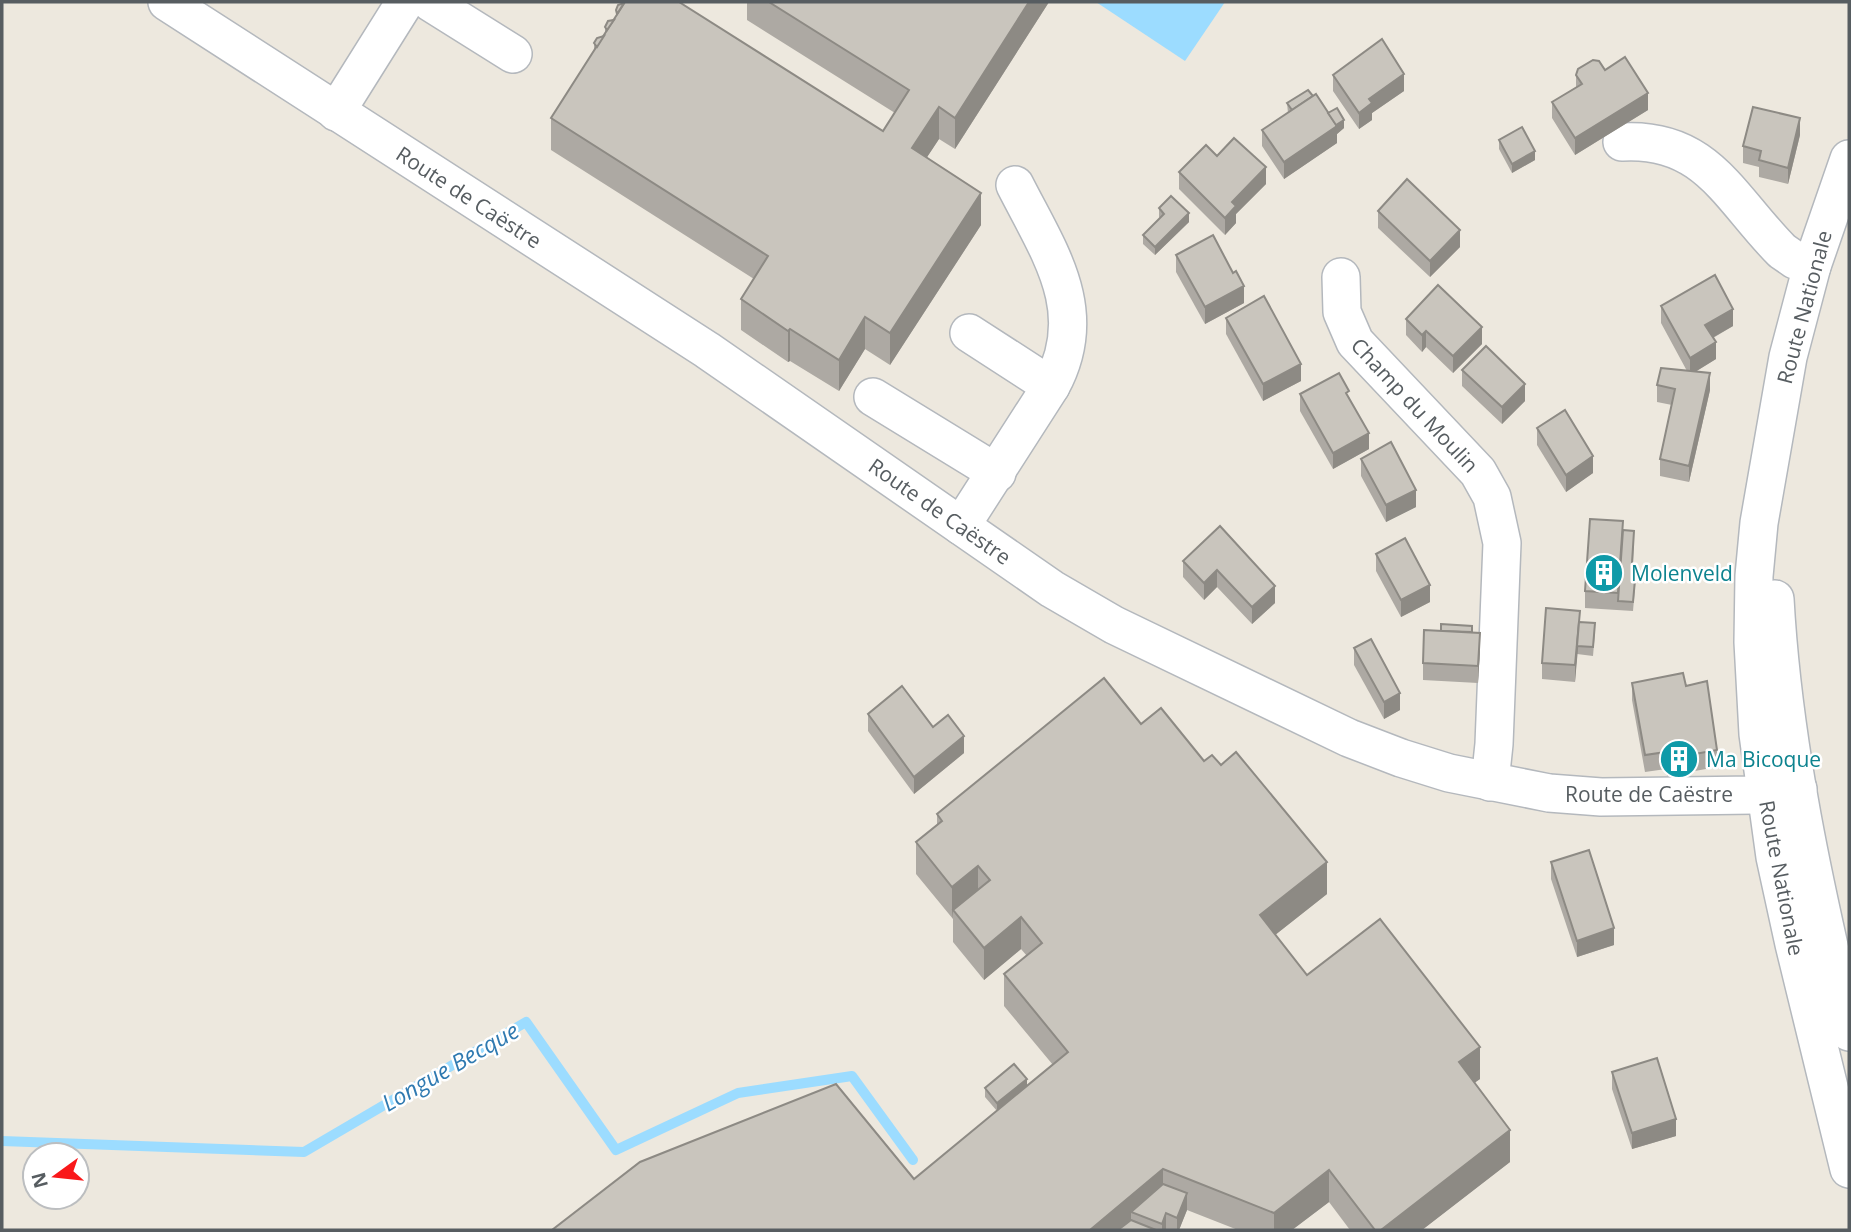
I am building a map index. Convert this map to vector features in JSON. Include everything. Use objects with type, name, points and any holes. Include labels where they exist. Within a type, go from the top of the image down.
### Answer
[{"type":"street","name":"Route de Caëstre","points":[[167,2],[728,363],[1073,603],[1132,634],[1349,738],[1448,773],[1549,793],[1601,797],[1782,792]]},
{"type":"street","points":[[336,112],[405,2]]},
{"type":"street","points":[[430,2],[513,54]]},
{"type":"street","points":[[1622,142],[1656,142],[1685,153],[1712,172],[1782,251],[1795,260],[1812,266]]},
{"type":"street","name":"Route Nationale","points":[[1849,159],[1812,266],[1788,357],[1759,523],[1753,605],[1757,724],[1782,792],[1827,935],[1849,1032]]},
{"type":"street","points":[[961,526],[1051,386],[1062,367],[1067,351],[1067,305],[1055,264],[1015,185]]},
{"type":"street","name":"Champ du Moulin","points":[[1341,277],[1342,313],[1354,342],[1478,472],[1492,497],[1497,513],[1502,557],[1490,782]]},
{"type":"street","points":[[969,334],[1051,386]]},
{"type":"street","points":[[873,397],[997,472]]},
{"type":"street","name":"Route Nationale","points":[[1782,792],[1794,944],[1849,1169]]},
{"type":"water","points":[[1096,2],[1225,2],[1185,61]]},
{"type":"building","points":[[625,2],[679,2],[883,131],[909,90],[769,2],[1029,2],[955,118],[939,107],[912,148],[981,193],[890,333],[865,317],[839,360],[790,329],[788,331],[741,299],[768,256],[551,118]]},
{"type":"building","points":[[624,3],[617,14],[618,5]]},
{"type":"building","points":[[614,20],[607,30],[605,27],[608,21]]},
{"type":"building","points":[[604,36],[597,47],[594,43],[597,38]]},
{"type":"building","points":[[1382,39],[1404,74],[1369,99],[1372,103],[1359,113],[1333,75]]},
{"type":"building","points":[[1625,57],[1648,93],[1575,138],[1552,102],[1582,84],[1576,75],[1578,69],[1593,60],[1599,61],[1605,70]]},
{"type":"building","points":[[1308,90],[1313,96],[1292,110],[1287,103]]},
{"type":"building","points":[[1316,94],[1337,126],[1284,162],[1262,130]]},
{"type":"building","points":[[1753,107],[1800,118],[1788,168],[1759,160],[1761,151],[1743,146]]},
{"type":"building","points":[[1337,108],[1344,120],[1336,125],[1328,113]]},
{"type":"building","points":[[1522,127],[1535,151],[1512,164],[1499,140]]},
{"type":"building","points":[[1234,138],[1266,167],[1232,202],[1236,206],[1225,218],[1179,172],[1206,145],[1217,156]]},
{"type":"building","points":[[1407,179],[1460,230],[1430,261],[1378,211]]},
{"type":"building","points":[[1171,196],[1189,213],[1155,247],[1143,235],[1164,214],[1159,208]]},
{"type":"building","points":[[1213,235],[1233,273],[1236,271],[1244,286],[1205,307],[1176,255]]},
{"type":"building","points":[[1715,275],[1733,309],[1705,325],[1716,342],[1690,358],[1661,306]]},
{"type":"building","points":[[1438,285],[1482,327],[1453,356],[1426,331],[1422,335],[1406,319]]},
{"type":"building","points":[[1264,296],[1301,364],[1263,384],[1226,318]]},
{"type":"building","points":[[1486,346],[1525,384],[1502,407],[1462,370]]},
{"type":"building","points":[[1661,368],[1710,373],[1689,466],[1660,459],[1675,389],[1657,385]]},
{"type":"building","points":[[1339,373],[1349,391],[1346,393],[1369,433],[1333,453],[1300,394]]},
{"type":"building","points":[[1565,410],[1593,456],[1566,475],[1537,428]]},
{"type":"building","points":[[1391,442],[1416,490],[1386,505],[1361,459]]},
{"type":"building","name":"Molenveld","points":[[1590,519],[1623,521],[1618,593],[1585,591]]},
{"type":"building","points":[[1220,526],[1275,586],[1252,607],[1217,570],[1204,583],[1183,561]]},
{"type":"building","points":[[1623,530],[1634,531],[1632,563],[1636,568],[1633,602],[1618,601]]},
{"type":"building","points":[[1405,538],[1430,585],[1401,600],[1376,554]]},
{"type":"building","points":[[1546,608],[1580,611],[1575,665],[1542,663]]},
{"type":"building","points":[[1579,622],[1595,623],[1593,647],[1577,646]]},
{"type":"building","points":[[1441,624],[1472,626],[1472,632],[1441,631]]},
{"type":"building","points":[[1424,630],[1480,633],[1478,666],[1423,663]]},
{"type":"building","points":[[1371,639],[1400,693],[1384,702],[1354,648]]},
{"type":"building","points":[[1683,673],[1686,686],[1707,681],[1717,750],[1667,759],[1666,752],[1645,755],[1632,683]]},
{"type":"building","points":[[1104,678],[1141,724],[1161,708],[1204,761],[1212,755],[1221,765],[1236,752],[1327,862],[1260,915],[1307,975],[1380,919],[1480,1047],[1459,1062],[1510,1130],[1381,1230],[1375,1230],[1329,1170],[1274,1213],[1163,1169],[1090,1230],[552,1230],[640,1162],[836,1084],[914,1179],[1068,1052],[1004,974],[1042,943],[1021,917],[984,948],[953,910],[990,880],[978,866],[952,887],[916,842],[942,821],[937,814]]},
{"type":"building","points":[[902,686],[933,727],[948,715],[964,736],[914,777],[868,714]]},
{"type":"building","points":[[1589,850],[1614,928],[1577,941],[1551,862]]},
{"type":"building","points":[[1657,1058],[1676,1119],[1632,1133],[1612,1072]]},
{"type":"building","points":[[1014,1064],[1027,1079],[997,1103],[985,1088]]},
{"type":"building","points":[[1163,1184],[1187,1193],[1177,1218],[1166,1213],[1162,1224],[1131,1212]]},
{"type":"building","points":[[1131,1220],[1156,1230],[1118,1230]]},
{"type":"waterway","name":"Longue Becque","points":[[2,1141],[304,1152],[526,1022],[616,1150],[738,1093],[852,1076],[913,1160]]},
{"type":"place","name":"Molenveld","points":[[1604,573]]},
{"type":"place","name":"Ma Bicoque","points":[[1679,759]]}]
